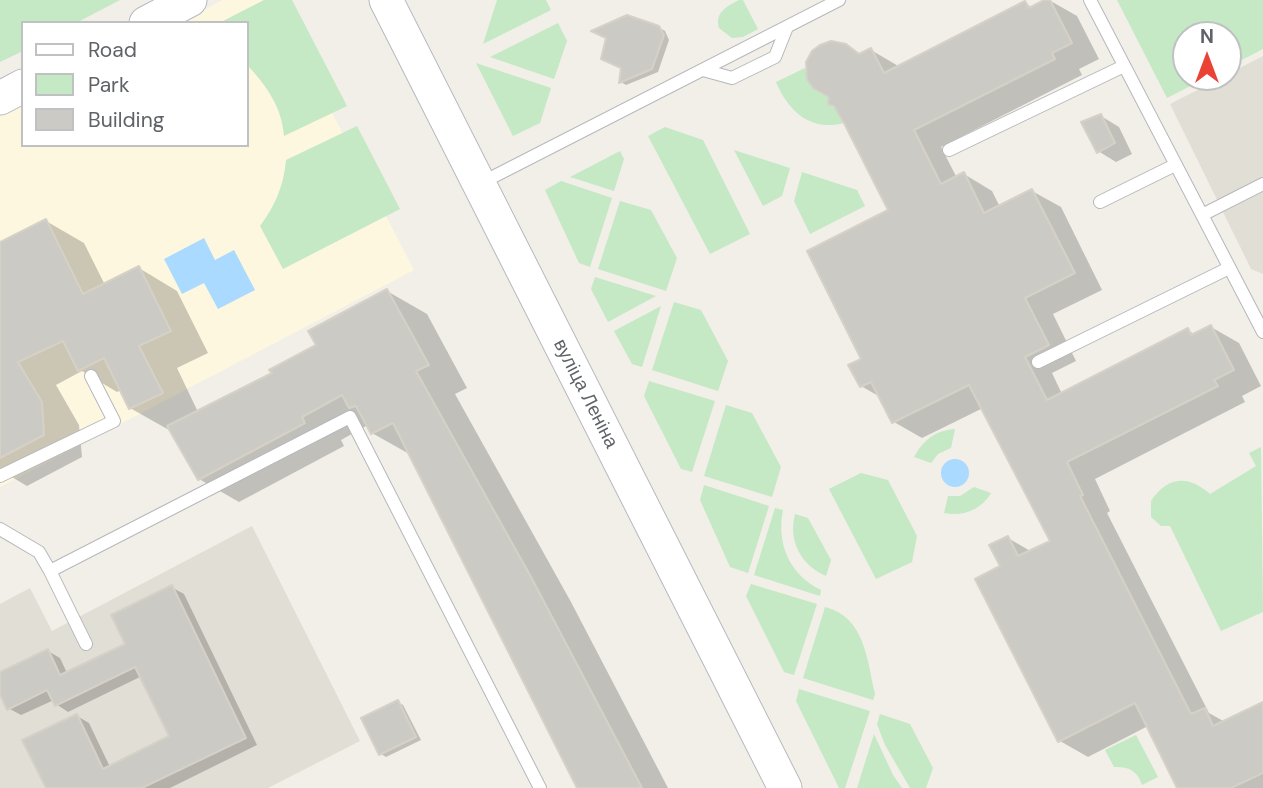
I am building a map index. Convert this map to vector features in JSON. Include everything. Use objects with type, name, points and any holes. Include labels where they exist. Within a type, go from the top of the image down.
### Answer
[{"type":"main road","points":[[150,21],[190,0]]},
{"type":"main road","name":"вуліца Леніна","points":[[386,0],[785,788]]},
{"type":"main road","points":[[0,98],[21,87]]},
{"type":"lane","points":[[479,184],[839,0]]},
{"type":"lane","points":[[1090,0],[1263,332]]},
{"type":"lane","points":[[703,70],[733,78],[775,57],[787,27]]},
{"type":"lane","points":[[949,150],[1124,66]]},
{"type":"lane","points":[[1100,202],[1175,165]]},
{"type":"lane","points":[[1202,215],[1263,184]]},
{"type":"lane","points":[[1038,362],[1229,268]]},
{"type":"lane","points":[[0,476],[114,421],[91,376]]},
{"type":"lane","points":[[50,571],[350,417],[540,788]]},
{"type":"lane","points":[[0,529],[40,552],[86,644]]},
{"type":"shaded area","points":[[223,0],[273,0],[414,270],[0,487],[0,114],[21,103],[21,147],[248,147],[248,21],[183,21]]},
{"type":"shaded area","points":[[1263,56],[1263,274],[1251,269],[1170,104],[1196,91],[1242,91],[1242,67]]},
{"type":"shaded area","points":[[252,526],[360,741],[268,788],[0,788],[0,604],[30,588],[52,631]]},
{"type":"green space","points":[[0,0],[120,0],[80,21],[21,21],[21,52],[0,62]]},
{"type":"green space","points":[[264,0],[292,0],[347,106],[284,136],[280,115],[272,97],[248,66],[248,21],[223,21]]},
{"type":"green space","points":[[497,0],[546,0],[551,10],[483,44]]},
{"type":"green space","points":[[743,0],[758,29],[743,37],[732,38],[719,28],[718,22],[720,14]]},
{"type":"green space","points":[[1117,0],[1263,0],[1263,49],[1242,60],[1242,21],[1172,21],[1172,91],[1181,91],[1167,98]]},
{"type":"green space","points":[[558,23],[567,41],[554,79],[490,57]]},
{"type":"green space","points":[[476,63],[551,88],[540,123],[513,136]]},
{"type":"green space","points":[[805,68],[812,86],[830,96],[828,104],[835,108],[844,123],[832,125],[811,122],[787,102],[776,82]]},
{"type":"green space","points":[[357,126],[400,209],[283,269],[260,226],[278,195],[286,160]]},
{"type":"green space","points":[[665,127],[703,140],[750,234],[710,254],[648,136]]},
{"type":"green space","points":[[734,150],[790,168],[782,196],[763,206]]},
{"type":"green space","points":[[620,151],[624,159],[614,191],[570,177]]},
{"type":"green space","points":[[802,172],[857,190],[865,206],[810,234],[794,201]]},
{"type":"green space","points":[[561,181],[612,198],[590,267],[579,263],[545,190]]},
{"type":"green space","points":[[620,201],[651,210],[677,258],[666,291],[598,269]]},
{"type":"green space","points":[[595,277],[656,296],[608,322],[591,289]]},
{"type":"green space","points":[[674,302],[701,310],[728,361],[718,391],[652,370]]},
{"type":"green space","points":[[661,306],[642,367],[632,364],[614,331]]},
{"type":"green space","points":[[649,381],[715,401],[692,472],[681,469],[644,396]]},
{"type":"green space","points":[[726,405],[752,413],[781,467],[772,497],[704,476]]},
{"type":"green space","points":[[955,429],[951,448],[938,454],[931,463],[914,457],[931,437],[942,431]]},
{"type":"green space","points":[[1261,447],[1263,612],[1221,631],[1170,526],[1161,526],[1151,517],[1151,501],[1164,487],[1179,481],[1194,484],[1210,494],[1256,466],[1249,453]]},
{"type":"green space","points":[[861,473],[888,480],[917,536],[912,562],[876,579],[829,489]]},
{"type":"green space","points":[[704,485],[769,506],[748,573],[730,567],[700,500]]},
{"type":"green space","points":[[974,487],[991,493],[982,504],[965,513],[944,513],[948,496],[960,496]]},
{"type":"green space","points":[[775,508],[783,510],[782,535],[788,557],[801,576],[821,590],[820,596],[754,575]]},
{"type":"green space","points":[[795,514],[808,518],[831,560],[826,576],[803,559],[798,551],[793,534]]},
{"type":"green space","points":[[751,584],[817,604],[794,675],[784,672],[746,596]]},
{"type":"green space","points":[[825,607],[849,620],[856,630],[866,654],[875,694],[873,700],[803,678]]},
{"type":"green space","points":[[799,689],[870,711],[845,788],[839,788],[796,701]]},
{"type":"green space","points":[[880,714],[910,724],[933,768],[926,788],[910,788],[885,745],[877,724]]},
{"type":"green space","points":[[874,734],[893,775],[902,788],[857,788]]},
{"type":"green space","points":[[1136,735],[1158,777],[1142,785],[1132,770],[1114,767],[1105,750]]},
{"type":"water","points":[[204,238],[215,260],[234,250],[255,290],[218,309],[204,283],[182,294],[164,259]]},
{"type":"water","points":[[955,459],[965,463],[969,473],[965,483],[955,487],[945,483],[941,473],[945,463]]},
{"type":"building","points":[[1044,0],[1050,0],[1072,43],[1052,53],[1055,59],[914,130],[941,184],[964,172],[984,213],[1032,189],[1075,273],[1025,298],[1049,345],[1025,357],[1047,400],[1188,328],[1191,335],[1211,325],[1234,370],[1214,380],[1218,386],[1067,462],[1083,495],[1080,496],[1191,714],[1205,708],[1213,726],[1263,702],[1263,773],[1231,788],[1177,788],[1135,703],[1058,742],[975,579],[1000,566],[989,545],[1008,536],[1018,556],[1050,541],[969,385],[892,423],[871,382],[860,387],[848,365],[861,359],[807,251],[888,210],[844,123],[834,106],[828,104],[829,97],[813,88],[807,79],[806,62],[812,51],[831,41],[846,44],[859,54],[871,48],[884,73],[1025,1],[1029,8]]},
{"type":"building","points":[[627,15],[659,26],[664,35],[652,69],[619,83],[621,68],[601,59],[606,38],[591,31]]},
{"type":"building","points":[[1101,114],[1115,143],[1097,153],[1081,122]]},
{"type":"building","points":[[46,219],[83,294],[139,266],[171,331],[139,346],[163,393],[129,409],[104,358],[78,371],[63,341],[18,362],[42,402],[44,435],[0,458],[0,242]]},
{"type":"building","points":[[387,289],[429,365],[416,371],[531,577],[642,788],[577,788],[393,423],[371,434],[356,406],[349,408],[342,395],[302,417],[305,423],[198,480],[167,426],[272,373],[269,370],[316,345],[308,331]]},
{"type":"building","points":[[172,585],[246,738],[142,788],[46,788],[22,740],[77,714],[103,769],[169,736],[135,667],[55,706],[47,690],[7,710],[0,695],[0,672],[48,649],[60,675],[125,644],[111,615]]},
{"type":"building","points":[[398,700],[416,737],[379,755],[361,718]]}]
